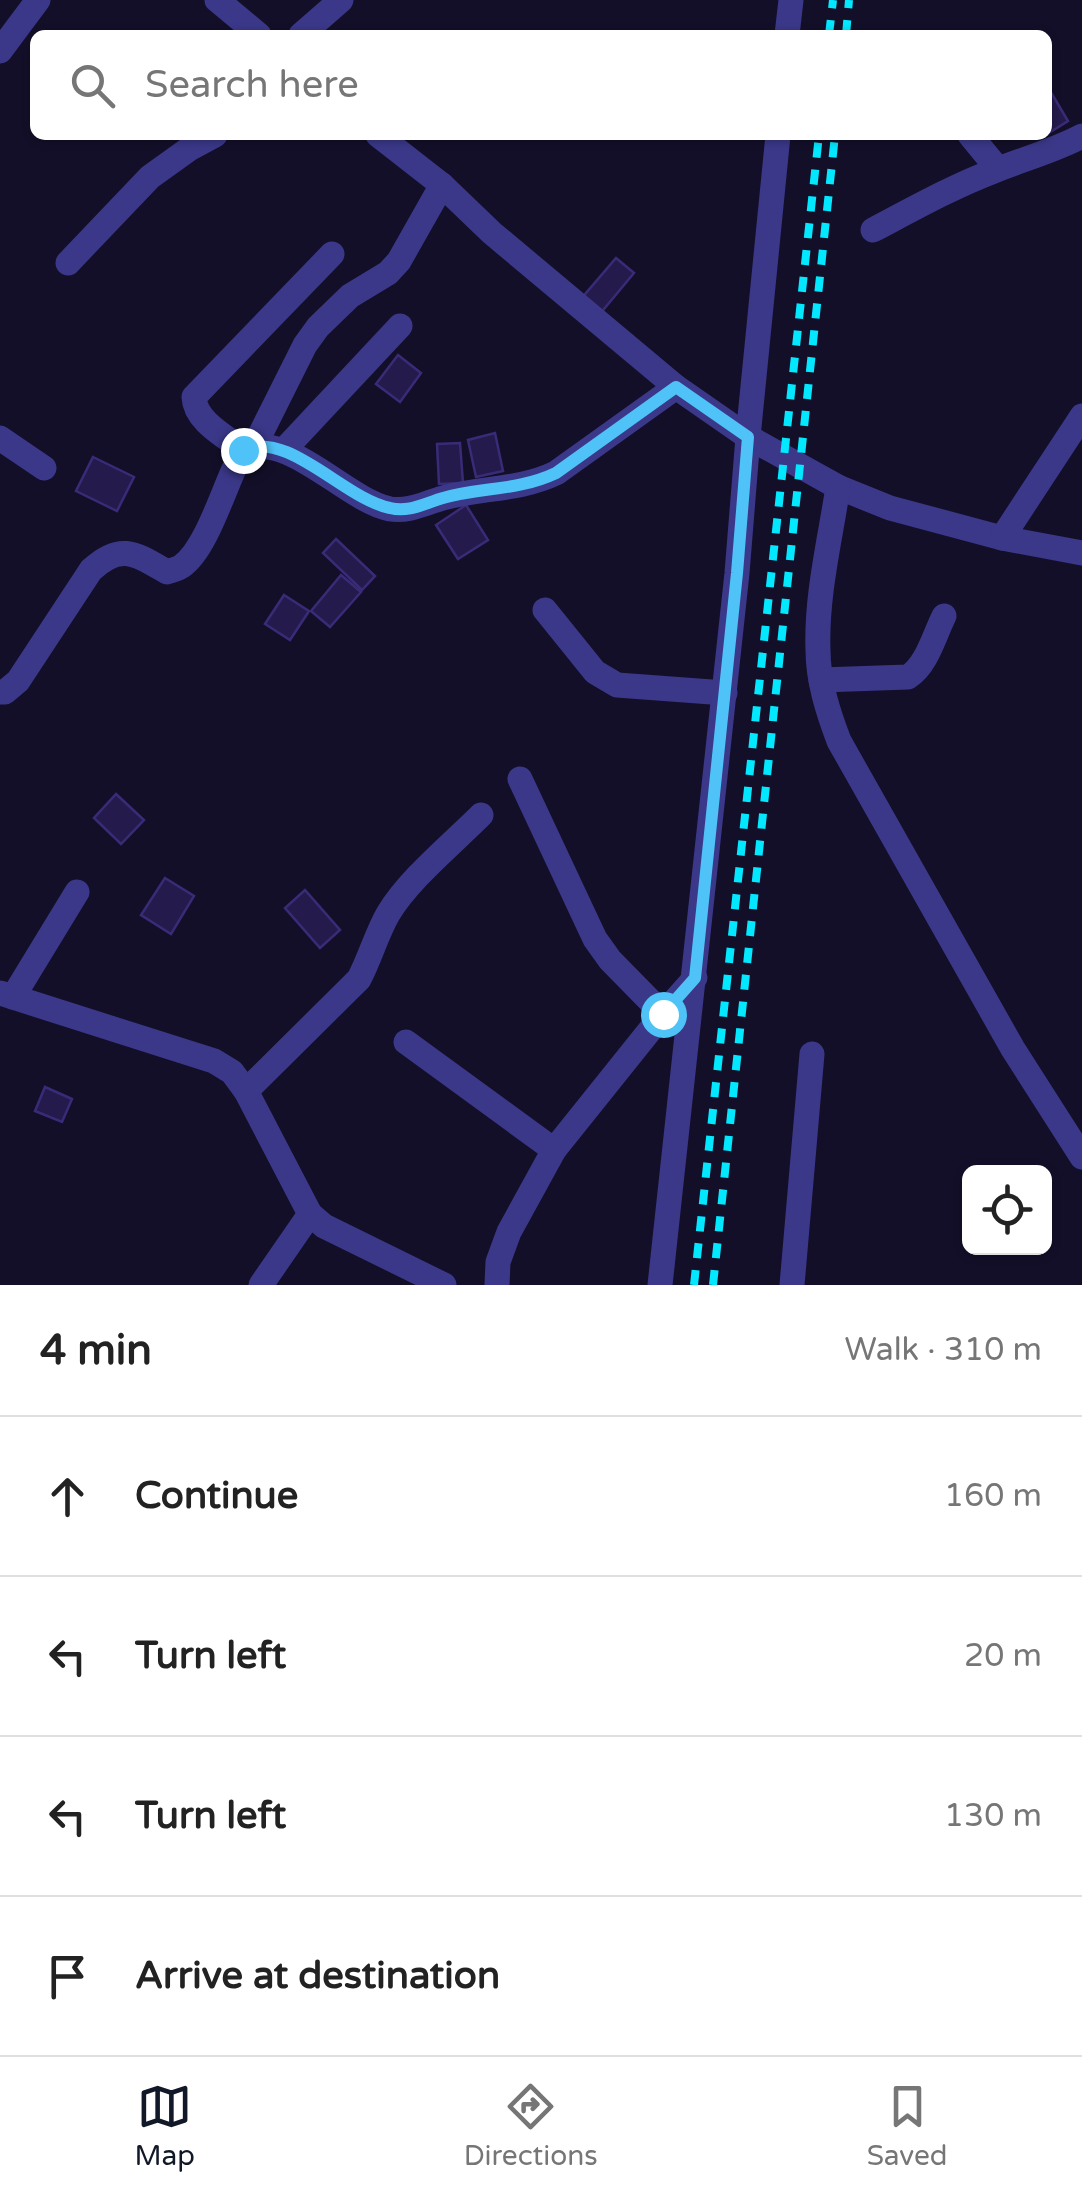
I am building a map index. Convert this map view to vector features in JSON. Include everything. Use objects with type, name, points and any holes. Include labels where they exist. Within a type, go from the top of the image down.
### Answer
[{"type":"street","points":[[0,52],[38,0]]},
{"type":"street","points":[[217,0],[253,30]]},
{"type":"street","points":[[307,30],[341,0]]},
{"type":"street","points":[[788,30],[791,0]]},
{"type":"street","points":[[873,230],[954,187],[1082,136]]},
{"type":"street","points":[[68,264],[150,177],[206,140]]},
{"type":"street","points":[[384,140],[676,387],[748,437],[838,487],[890,508],[1002,538],[1082,554]]},
{"type":"street","points":[[660,1285],[695,978],[778,140]]},
{"type":"street","points":[[974,140],[998,169]]},
{"type":"street","points":[[0,692],[18,680],[91,570],[106,556],[123,552],[167,572],[180,568],[194,555],[305,345],[350,296],[388,273],[442,185]]},
{"type":"street","points":[[332,254],[194,397],[194,404],[199,415],[249,448],[284,450],[372,503],[394,510],[418,508],[444,498],[540,481],[676,387]]},
{"type":"street","points":[[284,450],[400,326]]},
{"type":"street","points":[[1002,538],[1082,416]]},
{"type":"street","points":[[0,438],[44,468]]},
{"type":"street","points":[[838,487],[822,591],[818,650],[828,713],[840,741],[1014,1049],[1082,1157]]},
{"type":"street","points":[[545,610],[596,672],[617,684],[724,693]]},
{"type":"street","points":[[821,680],[908,677],[921,664],[944,616]]},
{"type":"street","points":[[520,779],[595,939],[663,1014]]},
{"type":"street","points":[[246,1091],[359,980],[387,915],[406,890],[481,816]]},
{"type":"street","points":[[77,892],[6,995],[214,1061],[232,1072],[246,1091],[310,1214],[324,1226],[444,1285]]},
{"type":"street","points":[[497,1285],[498,1262],[509,1232],[554,1150],[695,978]]},
{"type":"street","points":[[406,1042],[554,1150]]},
{"type":"street","points":[[792,1285],[812,1054]]},
{"type":"street","points":[[261,1285],[310,1214]]},
{"type":"building","points":[[1052,94],[1068,121],[1052,131]]},
{"type":"building","points":[[616,258],[634,273],[599,315],[581,299]]},
{"type":"building","points":[[398,355],[421,373],[400,402],[376,384]]},
{"type":"building","points":[[495,433],[503,471],[476,477],[468,440]]},
{"type":"building","points":[[460,443],[463,483],[439,484],[437,444]]},
{"type":"building","points":[[93,457],[134,477],[117,511],[76,491]]},
{"type":"building","points":[[466,505],[488,540],[458,559],[436,525]]},
{"type":"building","points":[[336,539],[375,576],[362,590],[323,553]]},
{"type":"building","points":[[341,575],[361,592],[330,627],[311,611]]},
{"type":"building","points":[[284,595],[309,611],[290,640],[265,624]]},
{"type":"building","points":[[116,794],[144,820],[121,844],[94,818]]},
{"type":"building","points":[[165,878],[194,896],[171,934],[141,915]]},
{"type":"building","points":[[305,890],[340,930],[320,948],[285,908]]},
{"type":"building","points":[[45,1087],[72,1099],[62,1122],[35,1111]]},
{"type":"railway","points":[[830,30],[833,0]]},
{"type":"railway","points":[[846,30],[849,0]]},
{"type":"railway","points":[[694,1285],[818,140]]},
{"type":"railway","points":[[713,1285],[834,140]]},
{"type":"route","points":[[243,450],[255,445],[284,450],[372,503],[394,510],[540,481],[676,387],[748,437],[695,978],[663,1014]]}]
